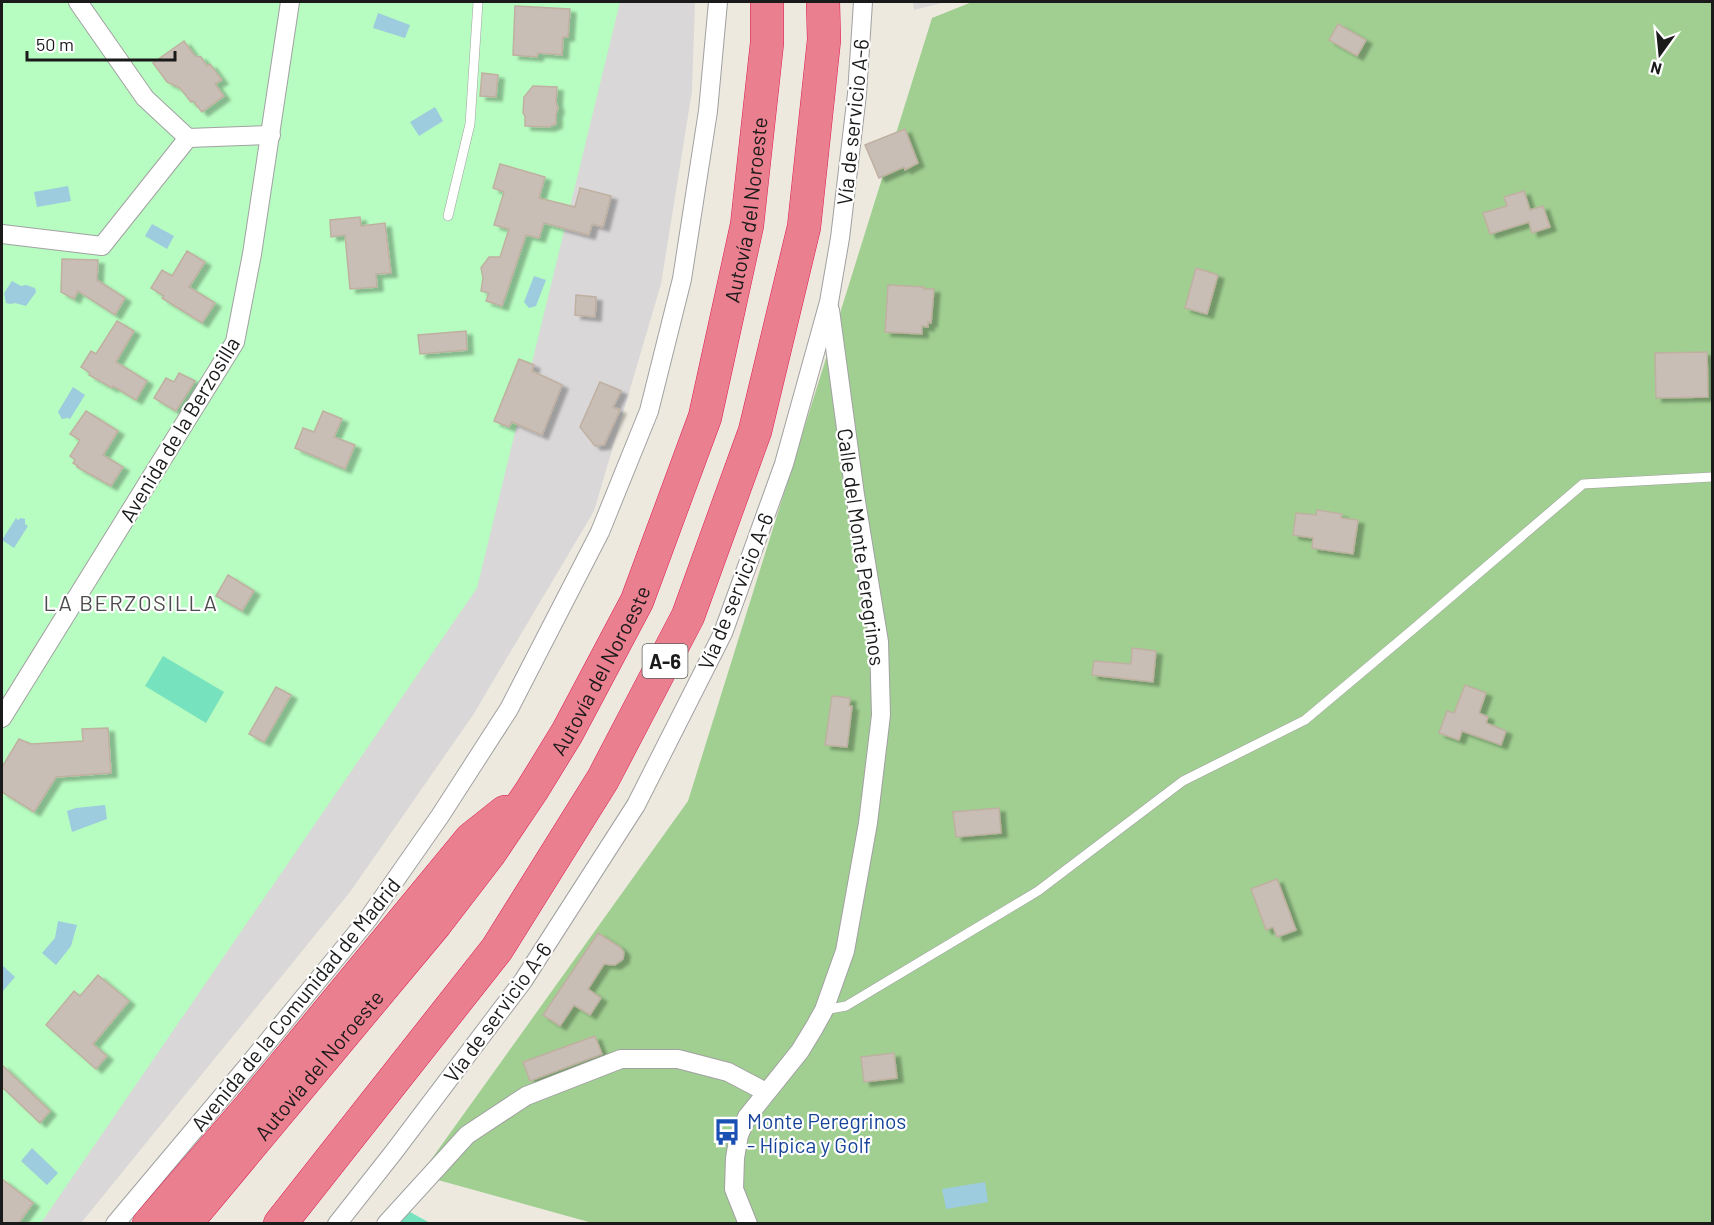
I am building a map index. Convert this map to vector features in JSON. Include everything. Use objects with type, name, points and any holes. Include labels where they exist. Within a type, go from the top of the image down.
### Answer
[{"type":"highway","name":"Autovía del Noroeste","points":[[185,1224],[436,923],[489,854],[567,733],[637,601],[705,417],[747,225],[767,43],[767,2]]},
{"type":"highway","name":"A-6","points":[[280,1224],[497,949],[603,779],[688,616],[755,431],[804,227],[824,40],[823,2]]},
{"type":"highway","points":[[149,1224],[250,1107],[471,839],[532,790]]},
{"type":"street","points":[[78,2],[145,98],[188,138],[271,135]]},
{"type":"street","name":"Avenida de la Berzosilla","points":[[2,718],[236,342],[271,135],[290,2]]},
{"type":"street","name":"Avenida de la Comunidad de Madrid","points":[[116,1224],[368,919],[440,816],[509,709],[600,532],[649,411],[682,279],[708,111],[718,2]]},
{"type":"street","name":"Vía de servicio A-6","points":[[337,1224],[523,981],[636,805],[723,633],[784,464],[829,302],[840,238],[857,94],[863,2]]},
{"type":"street","points":[[2,234],[102,246],[188,138]]},
{"type":"street","name":"Calle del Monte Peregrinos","points":[[747,1223],[734,1189],[735,1158],[739,1135],[747,1117],[800,1051],[824,1010],[845,951],[868,823],[881,715],[879,642],[855,495],[829,302]]},
{"type":"street","points":[[386,1224],[467,1135],[526,1096],[621,1059],[678,1059],[728,1072],[766,1092]]},
{"type":"lane","points":[[448,216],[470,124],[478,2]]},
{"type":"lane","points":[[824,1010],[846,1006],[1038,891],[1183,781],[1305,720],[1583,484],[1713,477]]},
{"type":"shaded area","points":[[2,2],[695,2],[692,91],[661,284],[594,511],[473,715],[350,892],[81,1223],[2,1224]]},
{"type":"shaded area","points":[[913,2],[945,2],[914,10]]},
{"type":"green space","points":[[2,2],[620,2],[477,588],[41,1223],[2,1224]]},
{"type":"green space","points":[[972,2],[1712,2],[1712,1223],[596,1224],[420,1175],[688,801],[932,18]]},
{"type":"green space","points":[[163,656],[224,692],[206,723],[145,686]]},
{"type":"green space","points":[[410,1212],[430,1223],[397,1224]]},
{"type":"water","points":[[378,13],[410,25],[405,38],[373,28]]},
{"type":"water","points":[[435,107],[443,121],[419,136],[410,122]]},
{"type":"water","points":[[68,186],[71,201],[37,207],[34,192]]},
{"type":"water","points":[[152,224],[174,236],[167,249],[145,236]]},
{"type":"water","points":[[534,276],[546,280],[536,306],[529,308],[524,302]]},
{"type":"water","points":[[12,281],[21,286],[35,288],[36,292],[26,306],[6,303],[4,293]]},
{"type":"water","points":[[73,387],[85,395],[70,419],[62,419],[58,412]]},
{"type":"water","points":[[16,518],[25,519],[25,524],[28,526],[14,548],[2,540]]},
{"type":"water","points":[[105,805],[107,819],[72,832],[67,811]]},
{"type":"water","points":[[58,921],[77,925],[71,946],[56,965],[42,953],[55,938]]},
{"type":"water","points":[[2,965],[15,977],[3,991],[2,990]]},
{"type":"water","points":[[32,1148],[58,1173],[47,1185],[21,1161]]},
{"type":"water","points":[[985,1182],[988,1202],[946,1209],[942,1189]]},
{"type":"building","points":[[515,6],[570,9],[568,37],[563,37],[562,55],[538,53],[537,57],[513,55]]},
{"type":"building","points":[[1338,24],[1366,40],[1357,56],[1329,40]]},
{"type":"building","points":[[184,41],[195,56],[201,57],[207,66],[210,64],[222,80],[215,84],[224,96],[202,112],[180,88],[167,82],[153,63]]},
{"type":"building","points":[[482,73],[498,75],[496,97],[480,96]]},
{"type":"building","points":[[533,86],[557,87],[556,124],[549,127],[525,126],[524,97]]},
{"type":"building","points":[[905,129],[918,163],[905,170],[904,167],[879,178],[865,145]]},
{"type":"building","points":[[500,164],[545,177],[539,198],[575,207],[580,188],[611,196],[603,227],[592,224],[589,235],[544,223],[539,238],[526,235],[502,306],[486,301],[489,293],[481,291],[483,278],[481,268],[489,257],[500,257],[509,229],[494,225],[504,192],[493,188]]},
{"type":"building","points":[[1524,191],[1530,210],[1543,206],[1550,227],[1532,233],[1529,222],[1490,234],[1483,213],[1507,206],[1504,197]]},
{"type":"building","points":[[360,217],[361,226],[385,223],[391,273],[376,274],[377,287],[350,289],[345,235],[331,237],[330,220]]},
{"type":"building","points":[[187,251],[205,262],[189,287],[215,303],[202,323],[162,298],[164,296],[151,288],[162,270],[172,276]]},
{"type":"building","points":[[62,259],[98,260],[97,280],[125,298],[115,315],[78,291],[74,299],[61,292]]},
{"type":"building","points":[[1196,268],[1218,275],[1207,314],[1185,308]]},
{"type":"building","points":[[888,285],[934,289],[931,323],[928,322],[928,327],[922,326],[922,334],[885,332]]},
{"type":"building","points":[[576,295],[596,297],[595,317],[575,315]]},
{"type":"building","points":[[117,321],[134,331],[116,362],[147,381],[136,400],[89,375],[90,373],[81,367],[91,351],[96,354]]},
{"type":"building","points":[[466,331],[467,350],[420,354],[418,335]]},
{"type":"building","points":[[1707,352],[1708,397],[1656,398],[1655,353]]},
{"type":"building","points":[[519,359],[534,365],[532,371],[562,385],[542,435],[512,422],[509,427],[494,421]]},
{"type":"building","points":[[179,373],[195,381],[176,411],[154,398],[166,378],[174,382]]},
{"type":"building","points":[[600,382],[621,391],[613,407],[620,410],[604,445],[595,446],[580,427]]},
{"type":"building","points":[[86,411],[118,431],[103,455],[123,467],[111,486],[77,467],[73,463],[75,460],[70,456],[80,440],[70,434]]},
{"type":"building","points":[[323,411],[342,419],[334,437],[355,445],[345,469],[295,448],[303,428],[314,432]]},
{"type":"building","points":[[1317,510],[1342,514],[1341,518],[1358,520],[1353,554],[1312,548],[1313,538],[1293,535],[1296,513],[1316,515]]},
{"type":"building","points":[[228,575],[254,591],[242,611],[216,596]]},
{"type":"building","points":[[1132,648],[1156,651],[1153,682],[1092,675],[1094,661],[1131,664]]},
{"type":"building","points":[[1465,685],[1486,693],[1479,713],[1488,717],[1486,723],[1506,731],[1501,745],[1462,731],[1459,740],[1439,733],[1447,711],[1454,713]]},
{"type":"building","points":[[276,687],[291,695],[264,742],[249,734]]},
{"type":"building","points":[[832,696],[850,698],[849,706],[852,706],[847,747],[825,745]]},
{"type":"building","points":[[108,728],[111,773],[56,777],[34,812],[2,792],[2,767],[19,739],[31,744],[83,741],[82,729]]},
{"type":"building","points":[[999,808],[1001,833],[956,837],[953,812]]},
{"type":"building","points":[[1277,879],[1296,930],[1277,937],[1273,927],[1266,930],[1251,889]]},
{"type":"building","points":[[598,933],[620,947],[624,952],[623,959],[615,965],[604,964],[588,989],[601,998],[590,1015],[574,1005],[560,1026],[543,1015]]},
{"type":"building","points":[[98,975],[129,1001],[93,1044],[107,1056],[96,1069],[46,1025],[74,991],[80,996]]},
{"type":"building","points":[[595,1036],[602,1054],[530,1081],[523,1062]]},
{"type":"building","points":[[894,1053],[897,1078],[864,1082],[861,1057]]},
{"type":"building","points":[[2,1065],[50,1111],[40,1123],[2,1087]]},
{"type":"building","points":[[2,1179],[33,1203],[18,1224],[2,1224]]},
{"type":"place","name":"Monte Peregrinos - Hípica y Golf","points":[[727,1132]]},
{"type":"district","name":"LA BERZOSILLA","points":[[131,602]]}]
